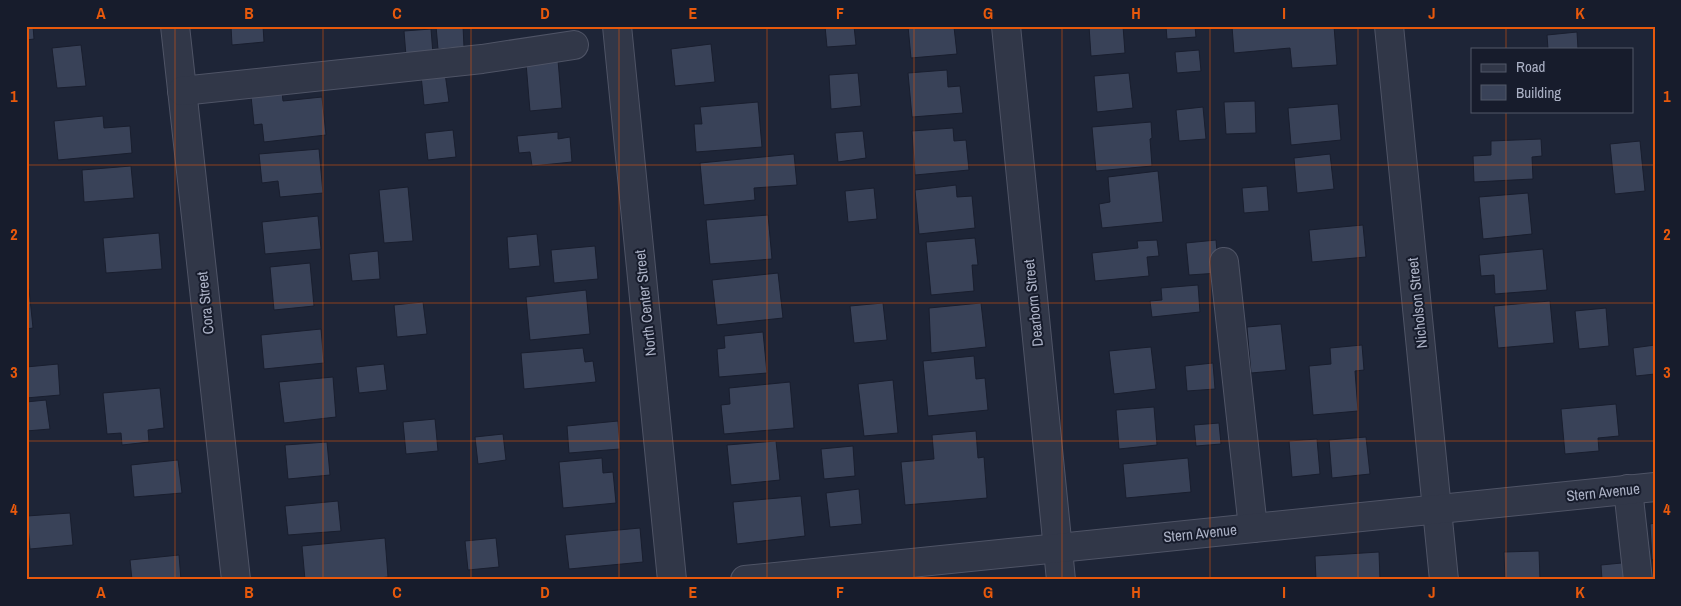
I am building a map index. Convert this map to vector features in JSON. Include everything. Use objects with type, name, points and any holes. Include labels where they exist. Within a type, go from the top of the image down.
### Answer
[{"type":"street","name":"Cora Street","points":[[175,26],[236,580]]},
{"type":"street","name":"Dearborn Street","points":[[1006,26],[1061,580]]},
{"type":"street","name":"Nicholson Street","points":[[1389,26],[1444,580]]},
{"type":"street","points":[[182,91],[482,59],[572,35],[618,33]]},
{"type":"street","name":"North Center Street","points":[[618,33],[672,580]]},
{"type":"street","points":[[1224,262],[1253,528]]},
{"type":"street","name":"Stern Avenue","points":[[745,580],[1655,487]]},
{"type":"street","points":[[1628,489],[1638,580]]},
{"type":"building","points":[[26,26],[33,26],[34,39],[26,40]]},
{"type":"building","points":[[231,26],[263,26],[264,42],[232,45]]},
{"type":"building","points":[[436,26],[463,26],[464,47],[438,49]]},
{"type":"building","points":[[825,26],[854,26],[856,45],[827,47]]},
{"type":"building","points":[[908,26],[954,27],[957,54],[911,58]]},
{"type":"building","points":[[1089,26],[1123,26],[1125,53],[1091,56]]},
{"type":"building","points":[[1166,26],[1195,26],[1196,37],[1167,39]]},
{"type":"building","points":[[1232,26],[1334,26],[1337,65],[1292,68],[1290,48],[1234,53]]},
{"type":"building","points":[[431,29],[433,54],[406,56],[404,31]]},
{"type":"building","points":[[1577,32],[1578,48],[1548,48],[1547,35]]},
{"type":"building","points":[[711,44],[715,82],[675,86],[671,49]]},
{"type":"building","points":[[81,45],[86,86],[57,88],[52,48]]},
{"type":"building","points":[[1199,50],[1201,71],[1177,73],[1175,52]]},
{"type":"building","points":[[558,60],[562,108],[530,111],[526,63]]},
{"type":"building","points":[[947,70],[948,87],[960,86],[963,113],[912,117],[908,73]]},
{"type":"building","points":[[445,73],[449,102],[424,105],[421,75]]},
{"type":"building","points":[[858,73],[861,106],[831,109],[829,75]]},
{"type":"building","points":[[1129,73],[1133,108],[1097,112],[1094,76]]},
{"type":"building","points":[[282,92],[283,101],[322,97],[326,135],[264,142],[262,124],[254,125],[251,96]]},
{"type":"building","points":[[1255,101],[1256,133],[1226,134],[1224,102]]},
{"type":"building","points":[[758,102],[762,147],[696,152],[694,124],[702,124],[700,107]]},
{"type":"building","points":[[1338,104],[1341,140],[1291,145],[1288,108]]},
{"type":"building","points":[[1203,107],[1206,139],[1179,141],[1176,110]]},
{"type":"building","points":[[103,116],[104,128],[130,126],[132,153],[58,160],[54,121]]},
{"type":"building","points":[[1151,122],[1152,166],[1096,171],[1092,127]]},
{"type":"building","points":[[953,128],[954,141],[966,140],[969,170],[915,175],[912,131]]},
{"type":"building","points":[[453,130],[456,157],[428,160],[425,133]]},
{"type":"building","points":[[863,131],[866,158],[838,162],[835,133]]},
{"type":"building","points":[[558,132],[558,139],[570,137],[572,162],[532,166],[530,152],[519,153],[517,136]]},
{"type":"building","points":[[1541,139],[1542,156],[1532,157],[1533,179],[1474,182],[1473,156],[1491,155],[1491,141]]},
{"type":"building","points":[[1640,141],[1645,191],[1615,194],[1610,144]]},
{"type":"building","points":[[319,149],[323,193],[280,197],[278,181],[262,183],[259,154]]},
{"type":"building","points":[[794,154],[797,185],[754,188],[755,200],[704,205],[700,163]]},
{"type":"building","points":[[1330,154],[1334,189],[1297,193],[1294,158]]},
{"type":"building","points":[[131,166],[134,198],[84,202],[82,170]]},
{"type":"building","points":[[1158,171],[1163,222],[1102,228],[1099,204],[1110,202],[1108,177]]},
{"type":"building","points":[[956,185],[957,197],[972,196],[975,228],[919,234],[915,190]]},
{"type":"building","points":[[1267,186],[1269,211],[1244,213],[1242,188]]},
{"type":"building","points":[[408,187],[413,241],[384,243],[379,190]]},
{"type":"building","points":[[874,188],[877,219],[848,222],[845,191]]},
{"type":"building","points":[[1528,193],[1532,234],[1483,239],[1479,197]]},
{"type":"building","points":[[768,215],[772,259],[710,264],[706,220]]},
{"type":"building","points":[[318,216],[321,249],[265,254],[262,222]]},
{"type":"building","points":[[1363,225],[1366,257],[1312,262],[1309,230]]},
{"type":"building","points":[[159,233],[162,269],[106,273],[103,238]]},
{"type":"building","points":[[537,234],[540,266],[509,269],[507,237]]},
{"type":"building","points":[[975,238],[978,265],[972,265],[974,291],[931,295],[926,242]]},
{"type":"building","points":[[1157,240],[1159,256],[1147,257],[1149,276],[1095,281],[1092,253],[1138,248],[1137,241]]},
{"type":"building","points":[[1216,240],[1219,273],[1189,275],[1186,243]]},
{"type":"building","points":[[595,246],[598,279],[554,283],[551,250]]},
{"type":"building","points":[[1543,249],[1547,290],[1495,294],[1494,275],[1481,276],[1479,255]]},
{"type":"building","points":[[378,251],[380,279],[352,281],[349,254]]},
{"type":"building","points":[[310,263],[314,306],[274,310],[270,267]]},
{"type":"building","points":[[778,273],[783,318],[717,325],[712,280]]},
{"type":"building","points":[[1198,285],[1200,312],[1152,317],[1150,301],[1162,300],[1161,288]]},
{"type":"building","points":[[26,289],[29,289],[33,328],[26,329]]},
{"type":"building","points":[[586,290],[590,334],[530,340],[526,297]]},
{"type":"building","points":[[1550,301],[1554,343],[1498,348],[1494,306]]},
{"type":"building","points":[[423,302],[427,334],[397,337],[394,305]]},
{"type":"building","points":[[883,303],[887,340],[854,343],[850,306]]},
{"type":"building","points":[[981,303],[986,347],[931,353],[929,308]]},
{"type":"building","points":[[1606,308],[1609,346],[1579,349],[1575,311]]},
{"type":"building","points":[[1281,324],[1286,370],[1251,373],[1247,327]]},
{"type":"building","points":[[321,329],[324,363],[264,369],[261,335]]},
{"type":"building","points":[[763,332],[767,373],[719,377],[717,349],[725,348],[724,336]]},
{"type":"building","points":[[1362,345],[1364,370],[1355,371],[1358,411],[1313,415],[1309,366],[1331,364],[1330,348]]},
{"type":"building","points":[[1655,345],[1655,374],[1636,376],[1633,348]]},
{"type":"building","points":[[1151,347],[1156,389],[1114,394],[1109,351]]},
{"type":"building","points":[[583,348],[585,362],[593,361],[596,382],[524,389],[521,353]]},
{"type":"building","points":[[974,356],[976,379],[985,378],[988,410],[928,416],[923,361]]},
{"type":"building","points":[[1213,363],[1215,389],[1187,391],[1185,366]]},
{"type":"building","points":[[58,364],[60,395],[26,398],[26,367]]},
{"type":"building","points":[[384,364],[387,390],[359,393],[356,367]]},
{"type":"building","points":[[333,377],[336,417],[284,423],[279,382]]},
{"type":"building","points":[[893,380],[898,433],[864,436],[858,384]]},
{"type":"building","points":[[790,382],[794,428],[724,434],[721,405],[730,404],[729,388]]},
{"type":"building","points":[[160,388],[164,428],[148,430],[149,442],[122,445],[121,433],[107,434],[103,393]]},
{"type":"building","points":[[46,400],[50,429],[26,431],[26,402]]},
{"type":"building","points":[[1616,404],[1619,436],[1598,438],[1599,451],[1565,454],[1561,409]]},
{"type":"building","points":[[1154,407],[1157,445],[1119,449],[1116,410]]},
{"type":"building","points":[[435,419],[438,451],[406,454],[403,422]]},
{"type":"building","points":[[618,421],[620,449],[569,453],[567,426]]},
{"type":"building","points":[[1219,423],[1221,444],[1196,446],[1194,425]]},
{"type":"building","points":[[976,431],[978,458],[984,457],[987,498],[905,505],[901,462],[934,459],[932,435]]},
{"type":"building","points":[[503,434],[506,460],[478,464],[475,437]]},
{"type":"building","points":[[1366,437],[1370,474],[1332,478],[1329,440]]},
{"type":"building","points":[[1317,439],[1320,474],[1292,477],[1289,441]]},
{"type":"building","points":[[776,441],[780,480],[731,485],[727,445]]},
{"type":"building","points":[[327,442],[330,475],[288,479],[285,445]]},
{"type":"building","points":[[853,446],[855,476],[824,479],[821,449]]},
{"type":"building","points":[[602,458],[603,473],[613,472],[616,503],[563,508],[559,462]]},
{"type":"building","points":[[1188,458],[1191,492],[1126,498],[1123,464]]},
{"type":"building","points":[[178,460],[182,493],[134,497],[131,465]]},
{"type":"building","points":[[859,489],[862,524],[830,527],[826,493]]},
{"type":"building","points":[[801,496],[805,536],[737,544],[733,502]]},
{"type":"building","points":[[338,501],[341,531],[288,535],[285,506]]},
{"type":"building","points":[[70,513],[73,545],[30,549],[27,516]]},
{"type":"building","points":[[1655,523],[1655,559],[1652,560],[1650,524]]},
{"type":"building","points":[[640,528],[643,562],[569,569],[565,535]]},
{"type":"building","points":[[385,538],[388,577],[363,580],[305,580],[302,546]]},
{"type":"building","points":[[496,538],[499,567],[468,570],[465,541]]},
{"type":"building","points":[[1539,551],[1540,580],[1505,580],[1504,552]]},
{"type":"building","points":[[1379,552],[1380,580],[1316,580],[1315,556]]},
{"type":"building","points":[[179,555],[181,580],[132,580],[130,560]]},
{"type":"building","points":[[1632,562],[1633,580],[1602,580],[1601,565]]}]
